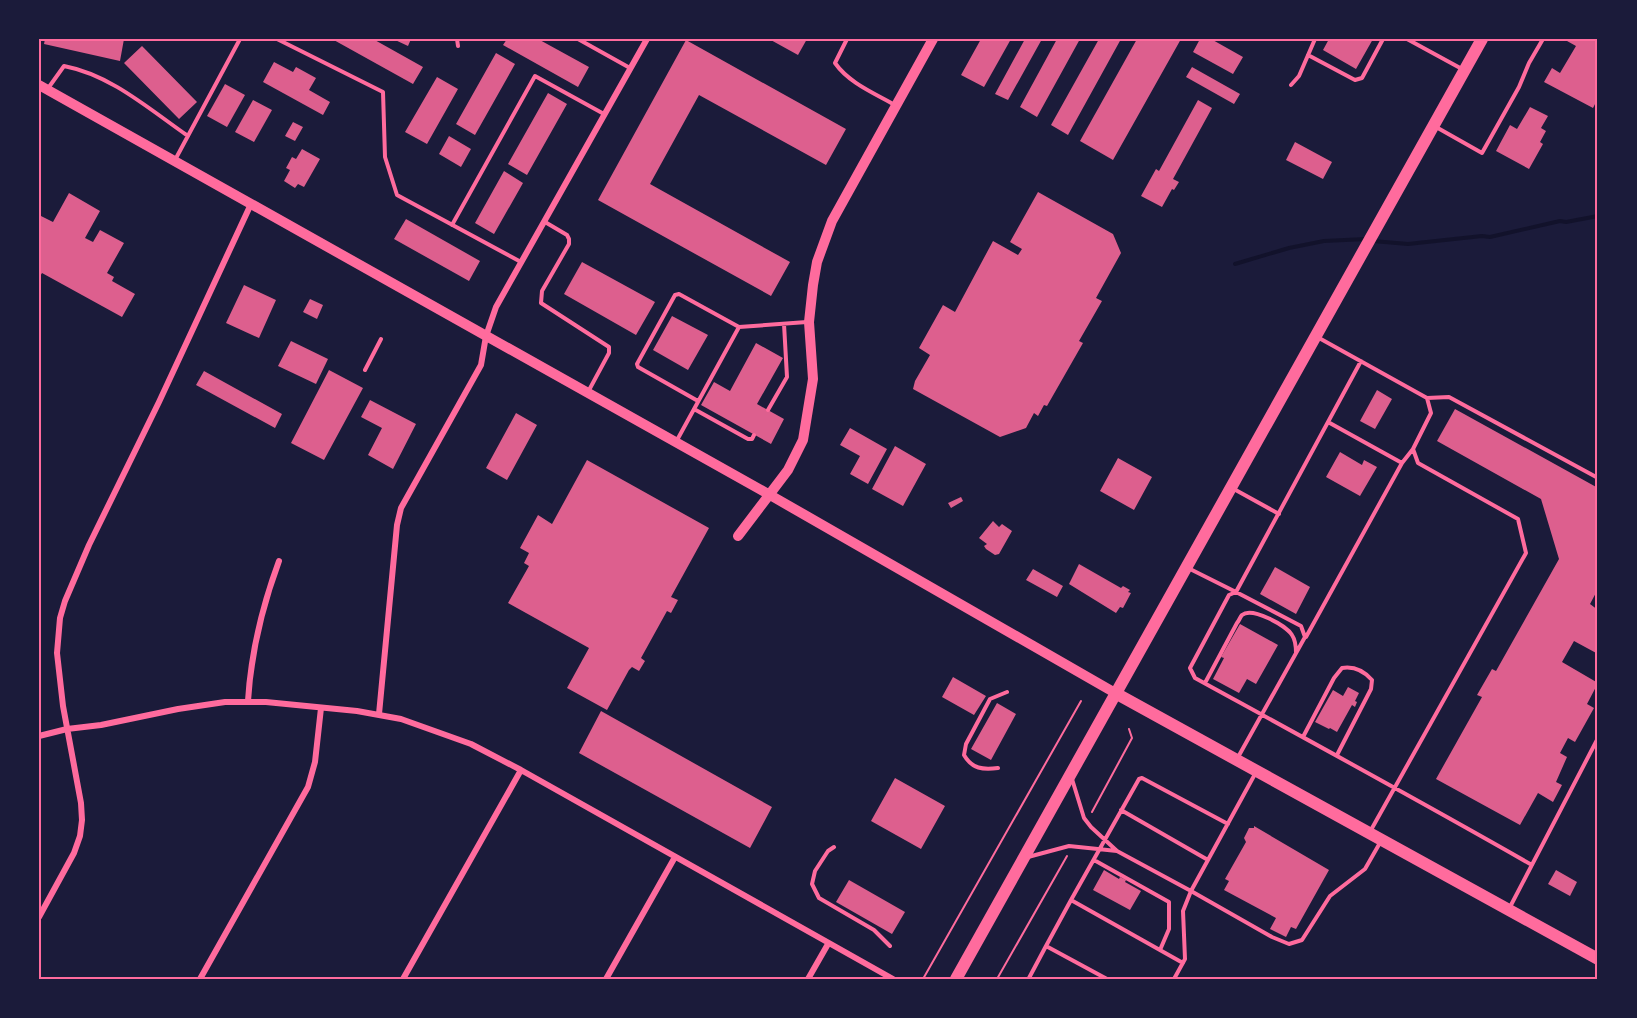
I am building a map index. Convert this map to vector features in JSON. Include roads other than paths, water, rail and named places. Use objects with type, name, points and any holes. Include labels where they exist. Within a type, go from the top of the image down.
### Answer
[{"type":"main road","points":[[956,979],[1482,39]]},
{"type":"main road","points":[[1117,694],[1598,959]]},
{"type":"street","points":[[379,714],[399,515],[481,365],[486,336],[495,307],[647,39]]},
{"type":"street","points":[[738,536],[788,470],[803,440],[813,379],[809,322],[817,262],[831,221],[933,39]]},
{"type":"street","points":[[43,88],[770,495],[1117,694]]},
{"type":"street","points":[[39,917],[65,872],[80,836],[81,803],[67,729],[57,653],[60,618],[89,545],[159,402],[251,203]]},
{"type":"street","points":[[248,701],[253,651],[259,623],[279,561]]},
{"type":"street","points":[[39,736],[178,709],[248,701],[379,714],[444,733],[471,744],[893,979]]},
{"type":"street","points":[[200,979],[308,787],[315,762],[321,708]]},
{"type":"street","points":[[403,979],[521,770]]},
{"type":"street","points":[[606,979],[675,857]]},
{"type":"street","points":[[808,979],[828,944]]},
{"type":"lane","points":[[175,160],[240,39]]},
{"type":"lane","points":[[277,39],[383,92],[385,157],[397,195],[520,262]]},
{"type":"lane","points":[[457,39],[458,46]]},
{"type":"lane","points":[[578,39],[631,69]]},
{"type":"lane","points":[[847,39],[835,63],[842,73],[862,87],[896,105]]},
{"type":"lane","points":[[1291,85],[1299,76],[1315,39]]},
{"type":"lane","points":[[1308,55],[1355,80],[1362,78],[1383,39]]},
{"type":"lane","points":[[1407,39],[1465,71]]},
{"type":"lane","points":[[1434,126],[1482,153],[1543,39]]},
{"type":"lane","points":[[43,88],[64,66],[78,68],[107,80],[188,136]]},
{"type":"lane","points":[[452,225],[535,76],[605,114]]},
{"type":"lane","points":[[544,221],[570,239],[542,291],[541,303],[609,347],[609,353],[588,393]]},
{"type":"lane","points":[[698,401],[638,367],[637,364],[675,295],[679,294],[739,327],[809,322]]},
{"type":"lane","points":[[768,410],[787,376],[784,324]]},
{"type":"lane","points":[[676,443],[739,327]]},
{"type":"lane","points":[[1316,336],[1427,398],[1449,397],[1598,478]]},
{"type":"lane","points":[[365,370],[381,339]]},
{"type":"lane","points":[[1361,361],[1279,514],[1236,591],[1229,595],[1190,668],[1195,678],[1532,865]]},
{"type":"lane","points":[[1237,760],[1402,463],[1413,449],[1431,413],[1427,398]]},
{"type":"lane","points":[[694,409],[748,439],[753,437]]},
{"type":"lane","points":[[1328,422],[1402,463]]},
{"type":"lane","points":[[1369,833],[1526,553],[1518,519],[1419,463],[1413,449]]},
{"type":"lane","points":[[1232,488],[1279,514]]},
{"type":"lane","points":[[1187,568],[1301,626],[1305,637]]},
{"type":"lane","points":[[1205,683],[1242,615],[1256,613],[1292,633],[1296,641],[1296,654]]},
{"type":"lane","points":[[1303,737],[1334,678],[1342,668],[1357,669],[1372,680],[1371,689],[1337,755]]},
{"type":"lane","points":[[998,768],[984,770],[969,764],[964,755],[966,744],[990,699],[1007,692]]},
{"type":"lane","points":[[1508,910],[1598,738]]},
{"type":"lane","points":[[1174,979],[1185,958],[1183,911],[1191,891],[1257,771]]},
{"type":"lane","points":[[1071,776],[1084,818],[1117,851],[1281,942],[1294,944],[1302,940],[1330,896],[1365,869],[1382,840]]},
{"type":"lane","points":[[1029,979],[1139,779],[1142,778],[1228,824]]},
{"type":"lane","points":[[1121,810],[1208,860]]},
{"type":"lane","points":[[1024,858],[1069,846],[1117,851]]},
{"type":"lane","points":[[834,847],[828,850],[815,871],[812,884],[819,898],[874,930],[890,946]]},
{"type":"lane","points":[[1094,860],[1169,902],[1169,929],[1160,950]]},
{"type":"lane","points":[[1071,900],[1183,963]]},
{"type":"lane","points":[[1046,946],[1107,979]]},
{"type":"waterway","points":[[1373,241],[1408,244],[1490,237],[1560,221],[1598,216]]},
{"type":"waterway","points":[[1235,264],[1289,248],[1324,241],[1366,239]]}]
